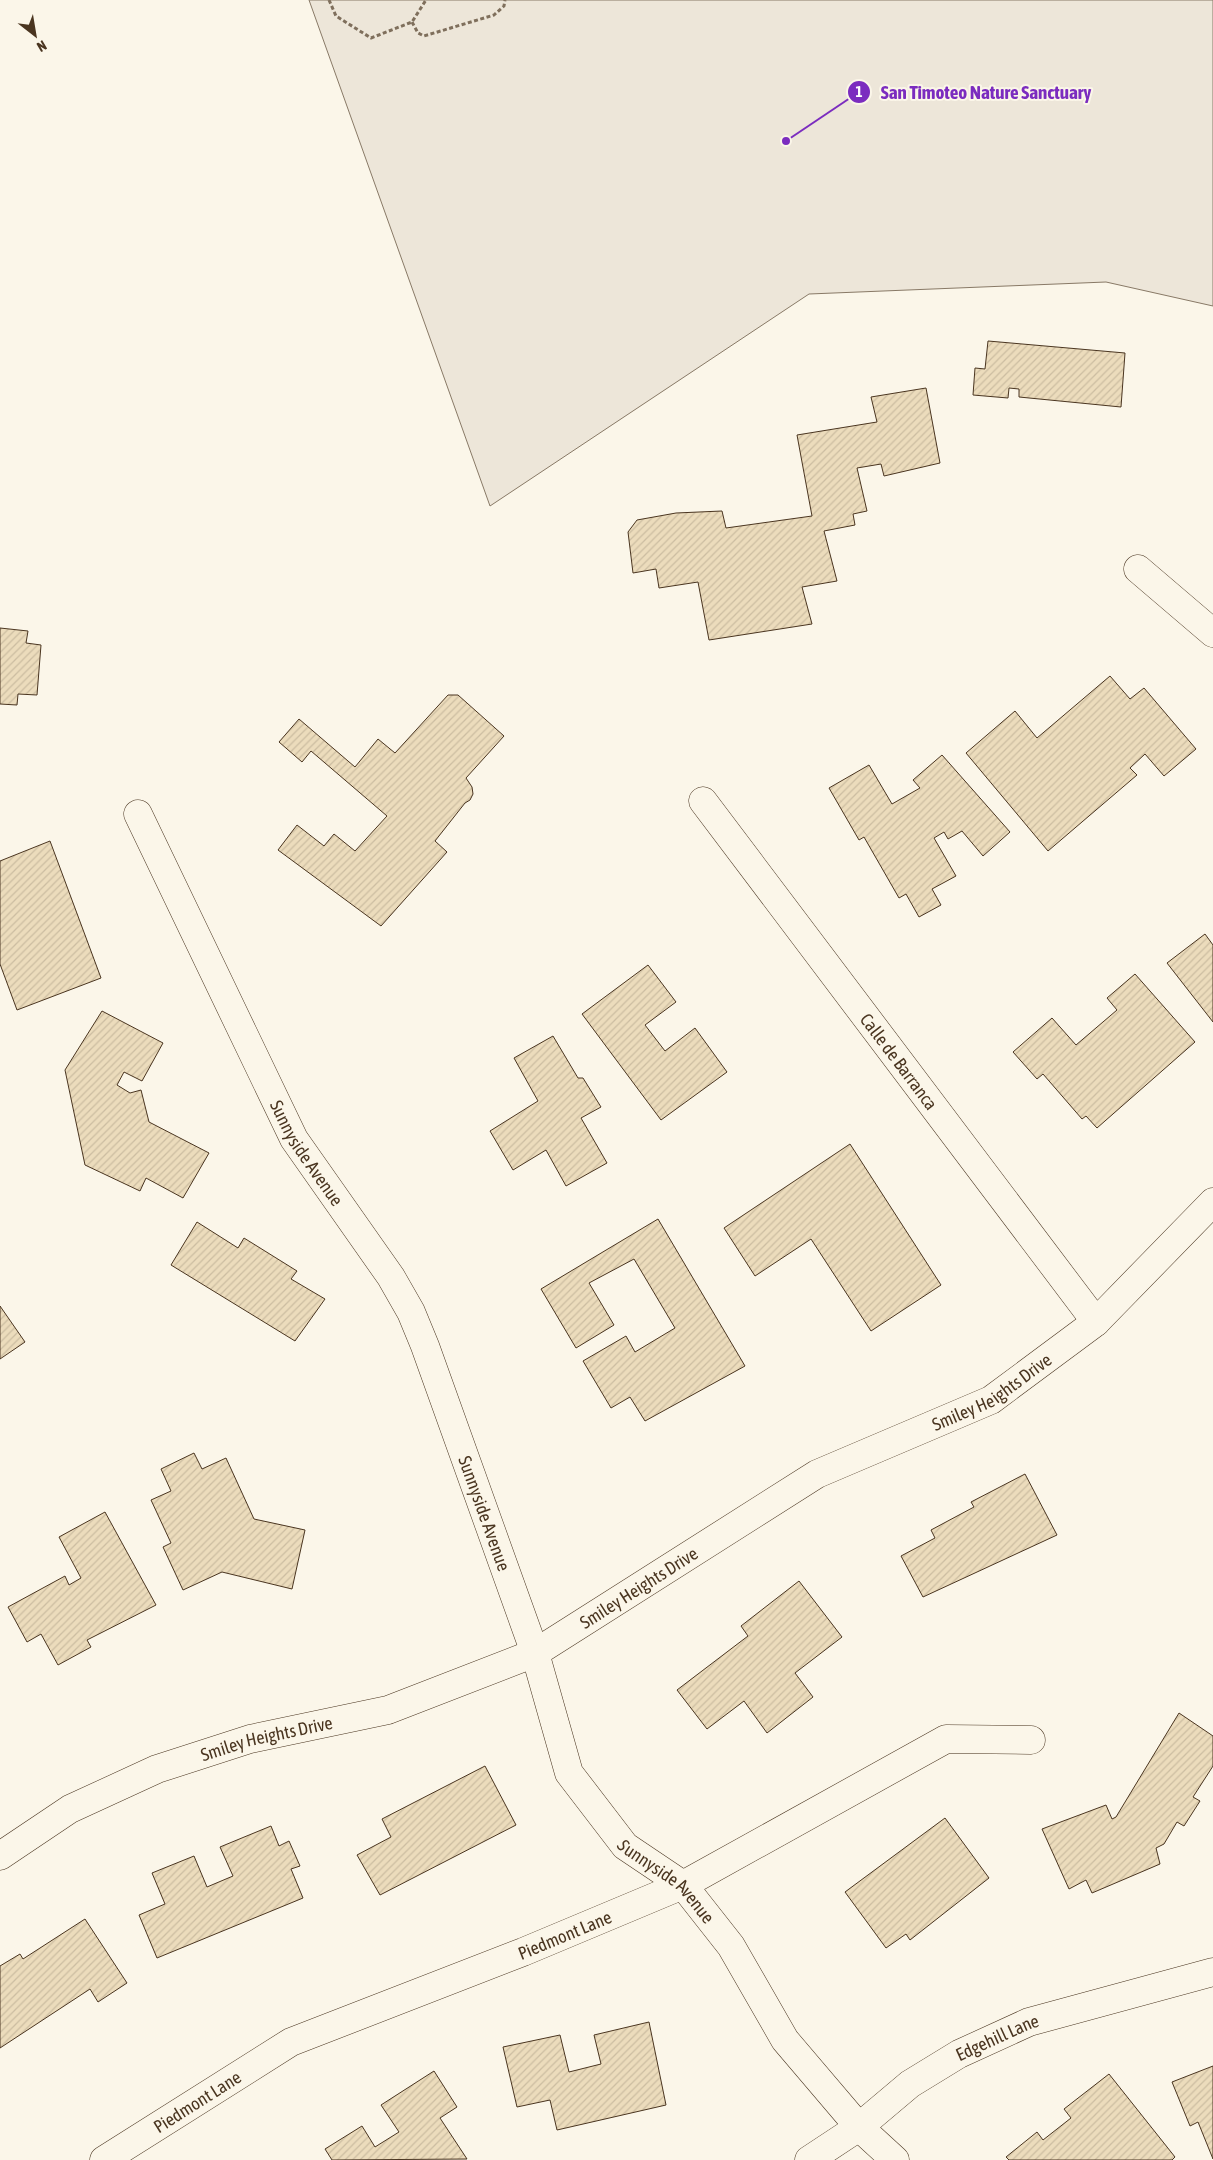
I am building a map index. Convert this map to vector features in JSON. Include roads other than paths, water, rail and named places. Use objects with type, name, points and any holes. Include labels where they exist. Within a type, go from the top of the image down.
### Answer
[{"type":"street","points":[[1138,569],[1213,633]]},
{"type":"street","name":"Calle de Barranca","points":[[703,800],[1096,1322]]},
{"type":"street","name":"Sunnyside Avenue","points":[[138,814],[294,1140],[391,1276],[411,1312],[425,1346],[535,1653],[569,1773],[625,1846],[683,1886],[731,1946],[785,2040],[860,2127],[895,2160]]},
{"type":"street","name":"Smiley Heights Drive","points":[[0,1856],[62,1814],[157,1769],[250,1739],[388,1710],[535,1653],[817,1474],[990,1400],[1096,1322],[1213,1202]]},
{"type":"street","name":"Piedmont Lane","points":[[104,2160],[291,2042],[523,1952],[683,1886],[946,1739],[1031,1740]]},
{"type":"street","name":"Edgehill Lane","points":[[809,2160],[860,2127],[910,2084],[960,2054],[1029,2022],[1213,1972]]},
{"type":"place","name":"San Timoteo Nature Sanctuary","points":[[786,141]]}]
